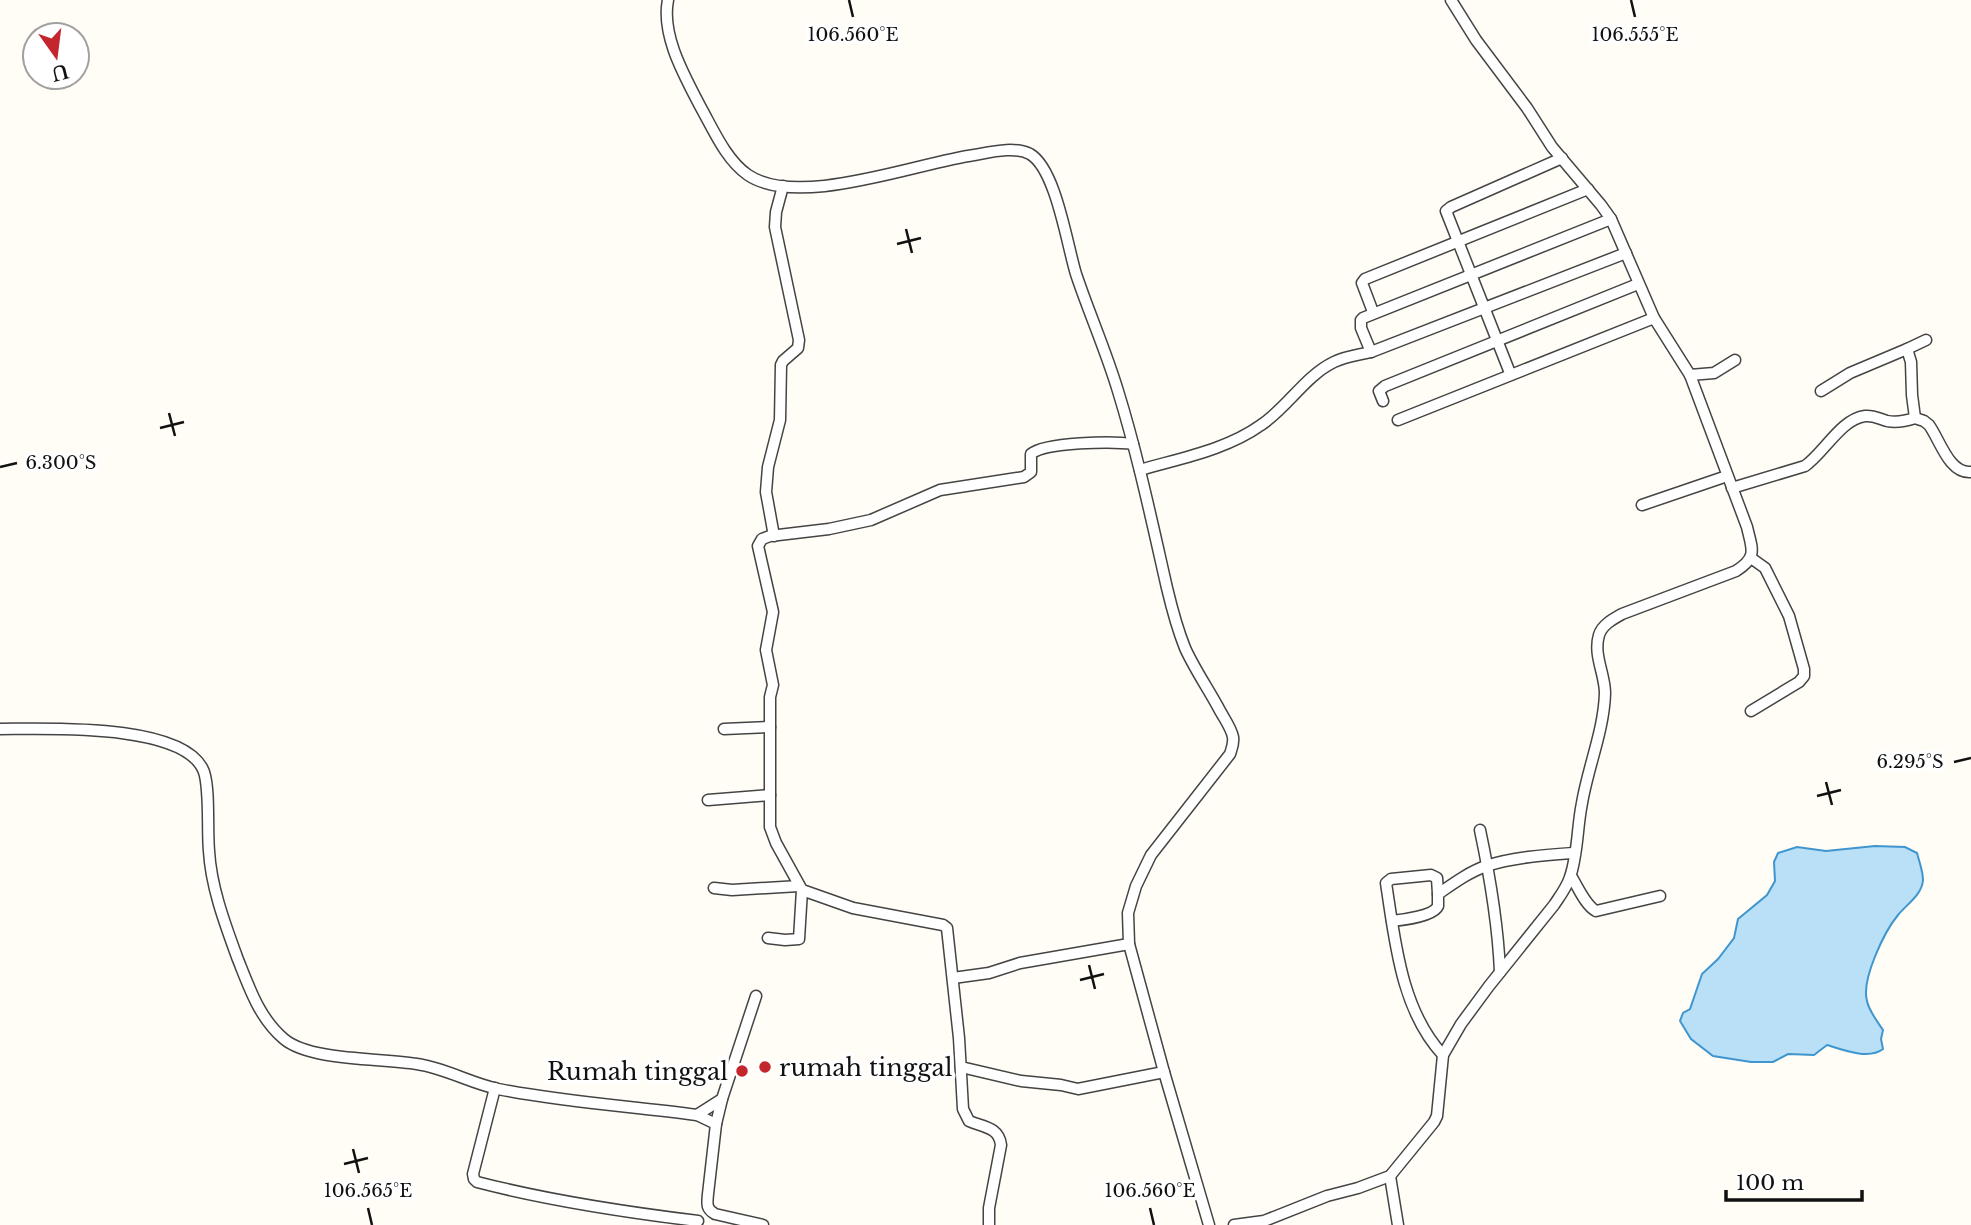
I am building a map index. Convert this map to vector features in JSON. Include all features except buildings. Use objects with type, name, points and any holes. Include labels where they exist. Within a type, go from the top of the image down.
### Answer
[{"type":"street","points":[[668,0],[666,21],[669,40],[699,103],[726,149],[747,174],[766,184],[813,186],[864,181],[926,164],[992,152],[1018,151],[1029,154],[1043,167],[1050,179],[1075,272],[1110,365],[1133,444],[1175,624],[1187,652],[1228,724],[1233,744],[1223,763],[1151,855],[1142,871],[1128,913],[1129,944],[1209,1225]]},
{"type":"street","points":[[1234,1225],[1264,1221],[1327,1196],[1390,1176],[1434,1122],[1437,1116],[1443,1055],[1461,1024],[1554,905],[1571,876],[1582,803],[1605,700],[1597,648],[1602,629],[1622,614],[1736,571],[1751,558],[1747,527],[1690,375],[1654,318],[1611,219],[1552,147],[1451,0]]},
{"type":"street","points":[[1510,373],[1447,209],[1562,158]]},
{"type":"street","points":[[774,536],[766,492],[768,467],[780,420],[782,365],[798,348],[799,340],[775,227],[783,186]]},
{"type":"street","points":[[1373,312],[1362,285],[1365,279],[1588,190]]},
{"type":"street","points":[[1371,352],[1360,323],[1373,312],[1611,219]]},
{"type":"street","points":[[1140,470],[1214,449],[1250,432],[1276,413],[1321,369],[1348,356],[1371,352],[1626,253]]},
{"type":"street","points":[[1382,401],[1379,391],[1381,388],[1638,284]]},
{"type":"street","points":[[1398,419],[1654,318]]},
{"type":"street","points":[[1821,391],[1850,373],[1926,340]]},
{"type":"street","points":[[1907,349],[1911,362],[1915,418]]},
{"type":"street","points":[[1690,375],[1714,373],[1735,360]]},
{"type":"street","points":[[1732,488],[1805,466],[1814,460],[1836,434],[1858,418],[1874,416],[1897,422],[1915,418],[1924,421],[1955,467],[1963,472],[1971,472]]},
{"type":"street","points":[[768,938],[799,939],[801,888],[772,835],[769,820],[770,696],[773,685],[766,650],[773,612],[758,546],[762,539],[871,520],[940,490],[1024,477],[1031,472],[1031,454],[1041,448],[1087,443],[1133,444]]},
{"type":"street","points":[[1642,505],[1727,476]]},
{"type":"street","points":[[1751,558],[1766,568],[1789,616],[1804,670],[1804,676],[1799,682],[1751,711]]},
{"type":"street","points":[[724,729],[770,727]]},
{"type":"street","points":[[0,729],[76,728],[150,738],[190,754],[200,764],[205,774],[210,864],[226,925],[253,998],[266,1020],[292,1045],[309,1052],[426,1066],[495,1088],[696,1115],[716,1124]]},
{"type":"street","points":[[708,800],[770,795]]},
{"type":"street","points":[[1480,830],[1494,896],[1500,972]]},
{"type":"street","points":[[1438,894],[1460,878],[1488,866],[1524,858],[1574,852]]},
{"type":"street","points":[[1392,921],[1434,910],[1438,905],[1435,876],[1427,874],[1391,879],[1386,883],[1393,933],[1406,984],[1421,1027],[1443,1055]]},
{"type":"street","points":[[1571,876],[1587,905],[1596,911],[1660,896]]},
{"type":"street","points":[[714,888],[801,888],[853,908],[945,926],[953,978],[963,1110],[969,1121],[994,1130],[1001,1144],[989,1208],[989,1225]]},
{"type":"street","points":[[953,978],[1129,944]]},
{"type":"street","points":[[756,996],[716,1124],[707,1206],[709,1211],[715,1214],[763,1225]]},
{"type":"street","points":[[961,1067],[1021,1081],[1078,1089],[1164,1072]]},
{"type":"street","points":[[495,1088],[472,1174],[477,1182],[520,1193],[697,1223],[709,1211]]},
{"type":"street","points":[[696,1115],[722,1099]]},
{"type":"street","points":[[1390,1176],[1398,1225]]},
{"type":"water","points":[[1875,846],[1905,847],[1917,853],[1923,880],[1917,895],[1886,933],[1867,981],[1867,1001],[1883,1030],[1883,1049],[1863,1054],[1827,1045],[1814,1055],[1788,1054],[1773,1062],[1751,1062],[1713,1056],[1691,1039],[1680,1021],[1683,1013],[1690,1009],[1702,974],[1734,938],[1738,919],[1767,895],[1775,881],[1774,862],[1778,853],[1797,847],[1826,851]]},
{"type":"place","name":"rumah tinggal","points":[[765,1067]]},
{"type":"place","name":"Rumah tinggal","points":[[742,1071]]}]
